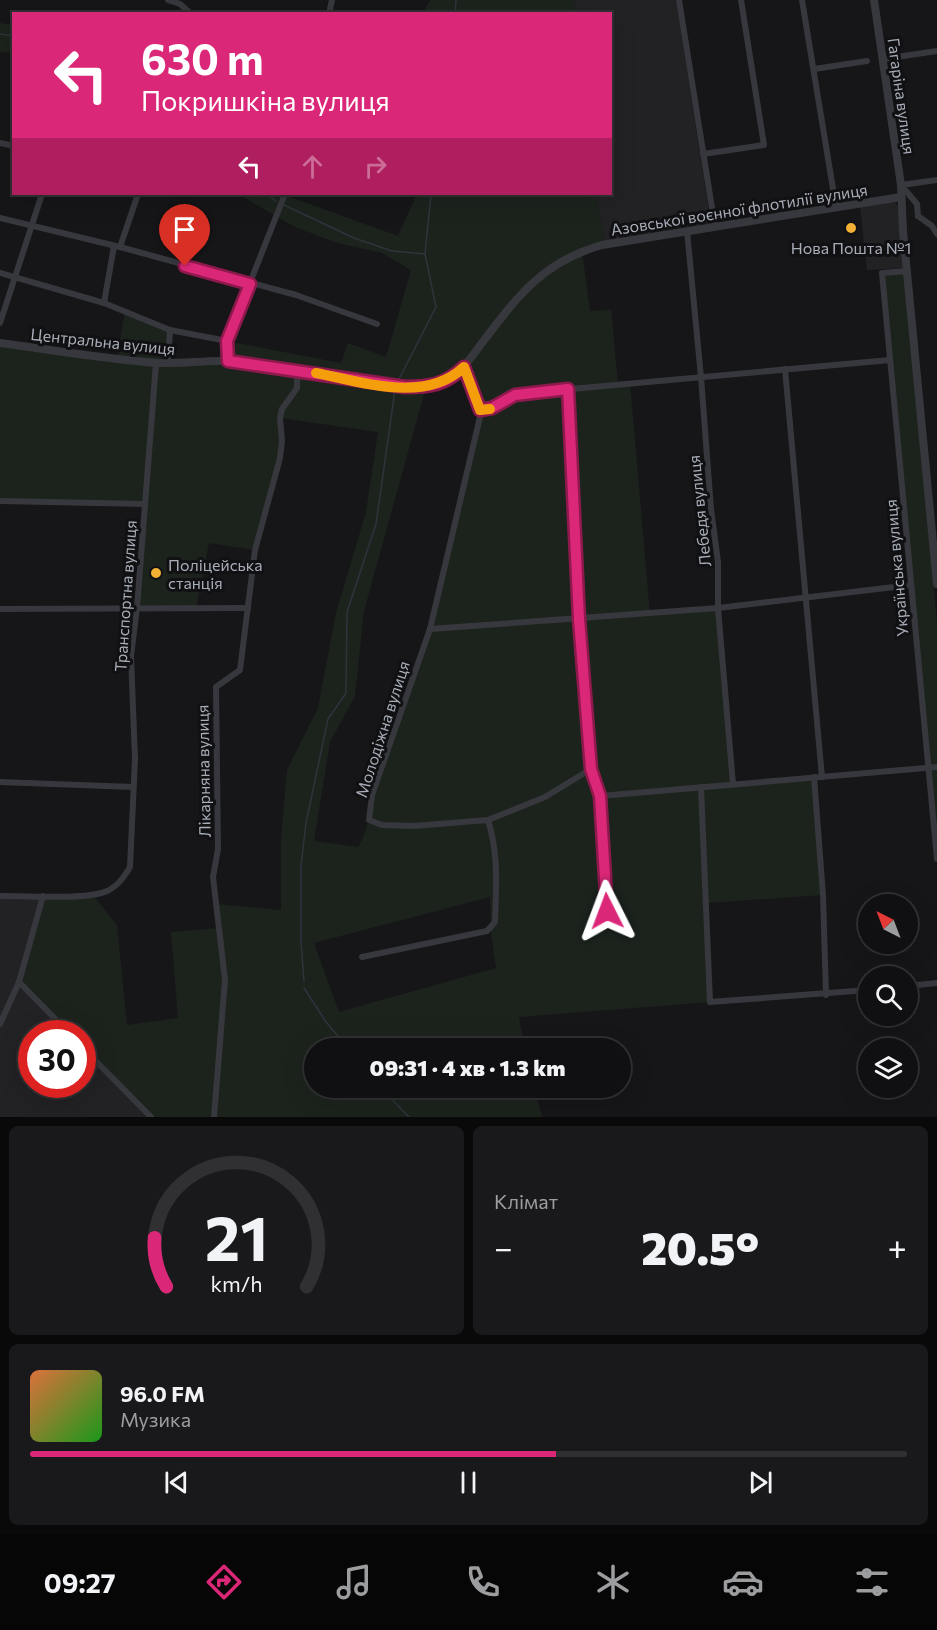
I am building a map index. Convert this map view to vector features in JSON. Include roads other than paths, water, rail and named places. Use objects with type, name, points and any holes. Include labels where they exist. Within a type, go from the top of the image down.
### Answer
[{"type":"street","points":[[168,0],[180,4],[189,12]]},
{"type":"street","points":[[679,0],[715,227]]},
{"type":"street","points":[[703,154],[764,145],[741,0]]},
{"type":"street","points":[[802,0],[836,207]]},
{"type":"street","name":"Гагаріна вулиця","points":[[874,0],[901,186],[937,584]]},
{"type":"street","points":[[883,59],[937,51]]},
{"type":"street","points":[[814,69],[867,61]]},
{"type":"street","points":[[901,186],[937,180]]},
{"type":"street","points":[[901,186],[917,204],[918,216]]},
{"type":"street","points":[[0,323],[42,195]]},
{"type":"street","points":[[104,303],[117,247],[138,195]]},
{"type":"street","points":[[228,361],[227,341],[285,195]]},
{"type":"street","name":"Азовської воєнної флотилії вулиця","points":[[464,367],[509,307],[525,290],[561,261],[582,250],[901,196]]},
{"type":"street","points":[[903,218],[918,216],[932,226],[937,234]]},
{"type":"street","points":[[0,218],[32,224],[296,295],[377,324]]},
{"type":"street","name":"Лебедя вулиця","points":[[687,233],[711,509],[718,562],[718,608],[733,784]]},
{"type":"street","name":"Українська вулиця","points":[[907,271],[882,273],[937,859]]},
{"type":"street","points":[[0,273],[104,303],[170,330],[227,341]]},
{"type":"street","points":[[168,363],[170,330]]},
{"type":"street","name":"Центральна вулиця","points":[[0,343],[156,363],[228,361],[405,387],[426,387],[442,383],[464,367]]},
{"type":"street","points":[[464,367],[480,410],[492,408],[515,395],[890,360]]},
{"type":"street","name":"Транспортна вулиця","points":[[43,896],[93,895],[108,890],[122,880],[130,867],[135,759],[131,656],[137,608],[156,363]]},
{"type":"street","points":[[785,369],[822,777]]},
{"type":"street","name":"Лікарняна вулиця","points":[[214,1117],[225,980],[213,877],[218,849],[216,687],[240,670],[255,550],[280,458],[282,441],[280,418],[282,409],[297,388],[297,370]]},
{"type":"street","points":[[568,389],[579,619],[591,769],[600,796],[607,911]]},
{"type":"street","name":"Молодіжна вулиця","points":[[480,410],[430,629],[372,795],[369,820],[382,825],[414,826],[488,820]]},
{"type":"street","points":[[0,501],[145,504]]},
{"type":"street","points":[[430,629],[718,608],[911,585]]},
{"type":"street","points":[[0,609],[248,608]]},
{"type":"street","points":[[600,796],[937,766]]},
{"type":"street","points":[[362,957],[487,931],[495,922],[496,860],[495,842],[488,820],[545,797],[591,769]]},
{"type":"street","points":[[814,777],[823,896],[826,995]]},
{"type":"street","points":[[0,782],[133,787]]},
{"type":"street","points":[[702,787],[710,1002],[858,991]]},
{"type":"street","points":[[0,896],[43,896],[19,982],[0,1024]]},
{"type":"street","points":[[19,982],[56,1020]]},
{"type":"street","points":[[918,985],[937,983]]},
{"type":"street","points":[[96,1061],[151,1117]]},
{"type":"waterway","points":[[455,12],[456,0]]},
{"type":"waterway","points":[[0,34],[12,36]]},
{"type":"waterway","points":[[268,195],[276,201]]},
{"type":"waterway","points":[[396,385],[436,307],[425,254],[431,195]]},
{"type":"waterway","points":[[284,205],[354,238],[392,251],[425,254]]},
{"type":"waterway","points":[[304,981],[301,942],[301,865],[306,823],[328,719],[346,693],[347,612],[376,524],[395,390]]},
{"type":"waterway","points":[[304,988],[340,1038]]},
{"type":"waterway","points":[[391,1098],[409,1117]]},
{"type":"place","name":"Нова Пошта №1","points":[[851,228]]},
{"type":"place","name":"Поліцейська станція","points":[[156,573]]}]
